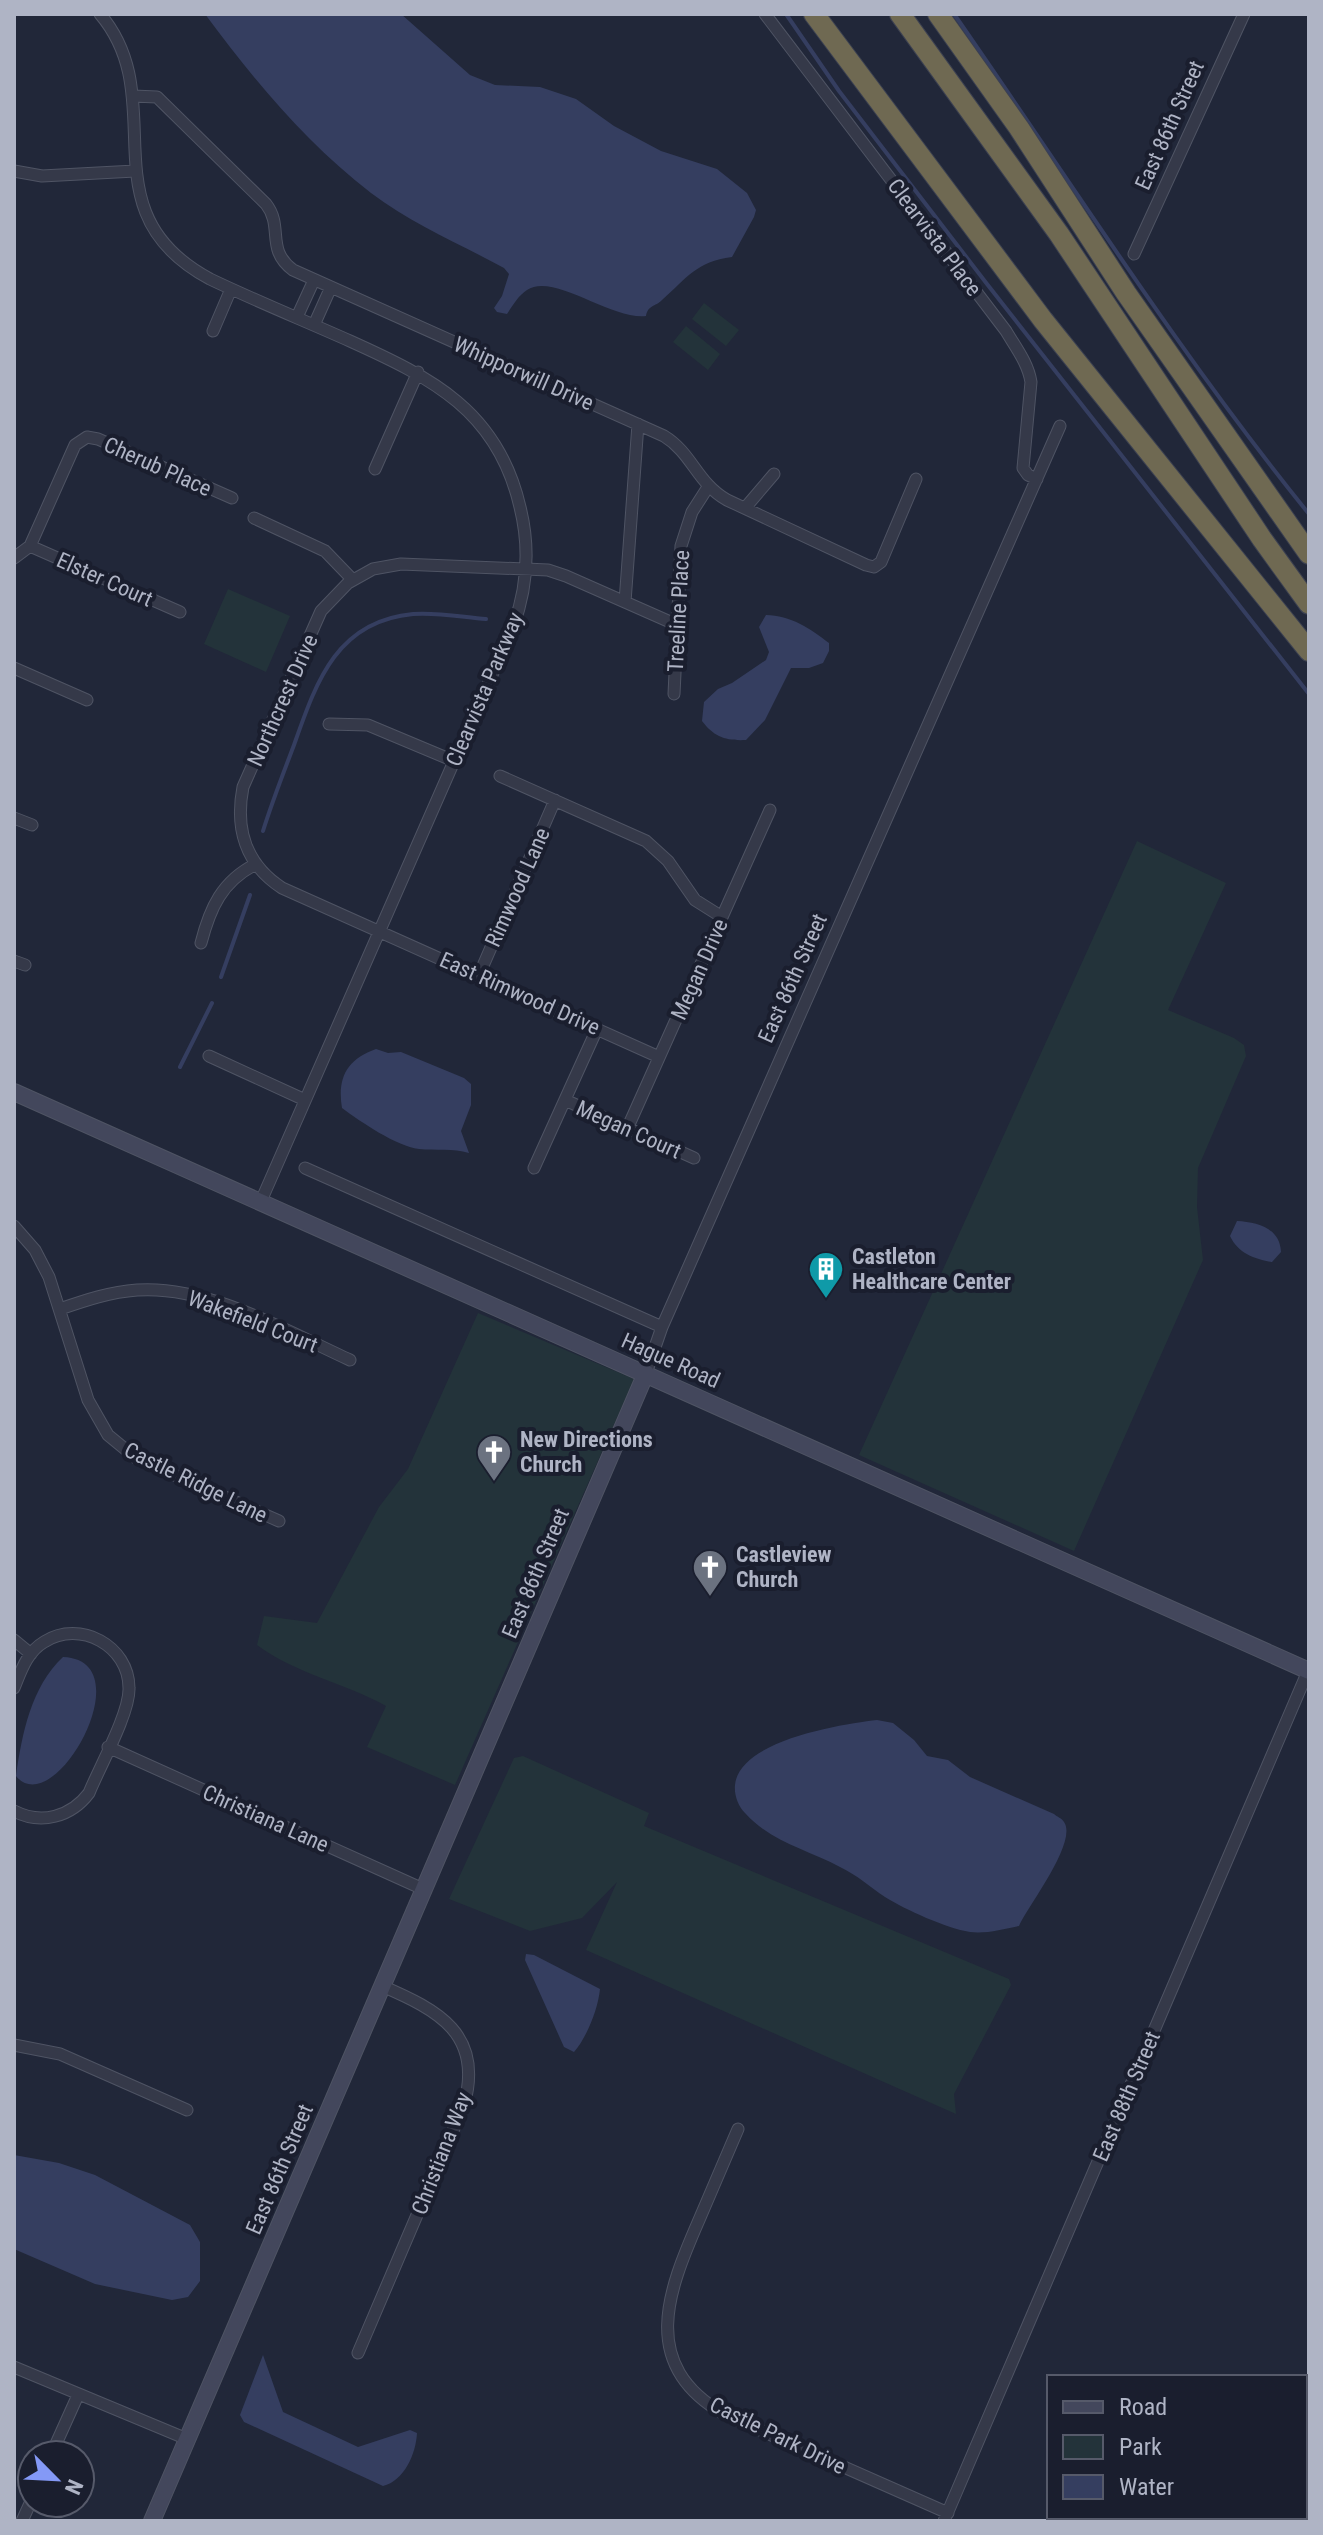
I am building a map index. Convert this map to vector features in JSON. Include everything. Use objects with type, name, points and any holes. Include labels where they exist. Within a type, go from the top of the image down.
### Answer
[{"type":"highway","points":[[814,14],[1043,320],[1309,651]]},
{"type":"highway","points":[[900,14],[1059,234],[1262,539],[1309,604]]},
{"type":"highway","points":[[938,14],[1019,128],[1126,293],[1309,554]]},
{"type":"street","name":"Clearvista Parkway","points":[[100,14],[121,45],[133,96],[135,171],[144,210],[165,244],[195,271],[418,372],[463,406],[501,455],[518,497],[523,519],[525,569],[513,627],[261,1201]]},
{"type":"street","name":"Clearvista Place","points":[[765,14],[1006,331],[1022,357],[1031,382],[1023,468],[1028,475],[1037,479]]},
{"type":"street","name":"East 86th Street","points":[[1134,254],[1244,14]]},
{"type":"street","name":"Whipporwill Drive","points":[[133,96],[157,97],[266,204],[274,219],[274,241],[279,255],[289,267],[664,436],[679,447],[708,487],[745,508],[874,567],[881,562],[916,479]]},
{"type":"street","points":[[14,171],[49,176],[135,171]]},
{"type":"street","points":[[297,317],[314,280]]},
{"type":"street","points":[[314,325],[331,287]]},
{"type":"street","points":[[213,331],[231,289]]},
{"type":"street","points":[[375,469],[418,372]]},
{"type":"street","points":[[625,602],[638,424]]},
{"type":"street","name":"East 86th Street","points":[[152,2521],[646,1373],[662,1327],[1060,426]]},
{"type":"street","name":"Cherub Place","points":[[30,546],[75,445],[84,439],[98,439],[232,498]]},
{"type":"street","points":[[745,508],[774,474]]},
{"type":"street","name":"Treeline Place","points":[[674,694],[683,534],[708,487]]},
{"type":"street","points":[[254,518],[325,551],[352,579]]},
{"type":"street","points":[[14,558],[30,546]]},
{"type":"street","name":"Elster Court","points":[[30,546],[180,612]]},
{"type":"street","name":"Northcrest Drive","points":[[380,930],[282,888],[256,864],[244,842],[239,823],[243,787],[321,611],[339,590],[352,579],[373,569],[401,564],[525,569],[561,574],[677,625]]},
{"type":"street","points":[[14,668],[87,700]]},
{"type":"street","points":[[329,724],[368,725],[454,761]]},
{"type":"street","points":[[500,776],[650,844],[668,861],[695,900],[722,917]]},
{"type":"street","name":"Rimwood Lane","points":[[479,975],[555,800]]},
{"type":"street","name":"Megan Drive","points":[[627,1129],[770,810]]},
{"type":"street","points":[[14,818],[32,825]]},
{"type":"street","points":[[201,943],[218,896],[231,880],[256,864]]},
{"type":"street","name":"East Rimwood Drive","points":[[380,930],[659,1057]]},
{"type":"street","points":[[534,1168],[597,1029]]},
{"type":"street","points":[[209,1056],[305,1100]]},
{"type":"street","name":"Hague Road","points":[[14,1092],[1308,1671]]},
{"type":"street","name":"Megan Court","points":[[565,1100],[694,1158]]},
{"type":"street","name":"Hague Road","points":[[305,1168],[662,1327]]},
{"type":"street","name":"Castle Ridge Lane","points":[[14,1226],[30,1243],[43,1264],[88,1400],[112,1440],[136,1458],[279,1521]]},
{"type":"street","name":"Wakefield Court","points":[[60,1309],[124,1291],[181,1292],[225,1305],[350,1360]]},
{"type":"street","points":[[14,1688],[31,1654],[50,1638],[78,1633],[99,1639],[117,1654],[126,1668],[130,1690],[89,1793],[73,1809],[47,1818],[30,1817],[14,1811]]},
{"type":"street","points":[[14,1640],[31,1654]]},
{"type":"street","name":"East 88th Street","points":[[946,2517],[1308,1671]]},
{"type":"street","name":"Christiana Lane","points":[[108,1747],[423,1889]]},
{"type":"street","name":"Christiana Way","points":[[358,2353],[464,2105],[469,2077],[462,2044],[449,2024],[428,2006],[382,1986]]},
{"type":"street","points":[[14,2045],[60,2054],[187,2110]]},
{"type":"street","name":"Castle Park Drive","points":[[738,2129],[682,2258],[669,2296],[667,2338],[679,2370],[696,2393],[724,2414],[946,2517]]},
{"type":"street","points":[[14,2367],[187,2439]]},
{"type":"street","points":[[58,2439],[78,2395]]},
{"type":"green space","points":[[704,303],[739,330],[726,346],[692,319]]},
{"type":"green space","points":[[686,326],[720,354],[708,370],[673,342]]},
{"type":"green space","points":[[228,589],[290,616],[266,672],[204,644]]},
{"type":"green space","points":[[1137,841],[1226,883],[1168,1010],[1234,1038],[1244,1045],[1246,1056],[1198,1168],[1197,1207],[1203,1260],[1074,1551],[859,1455]]},
{"type":"green space","points":[[478,1313],[634,1379],[455,1785],[367,1747],[386,1706],[288,1664],[257,1645],[264,1616],[317,1623],[379,1507],[408,1469]]},
{"type":"green space","points":[[523,1756],[649,1813],[644,1826],[1009,1979],[1011,1985],[954,2094],[956,2114],[586,1950],[617,1882],[582,1918],[530,1931],[449,1899],[514,1758]]},
{"type":"water","points":[[205,14],[401,14],[470,75],[495,85],[540,87],[576,99],[614,126],[661,151],[717,169],[747,193],[756,210],[754,217],[732,257],[720,259],[693,272],[650,308],[646,316],[616,311],[567,291],[538,286],[524,292],[507,314],[497,312],[494,308],[502,296],[509,274],[504,268],[403,214],[347,174],[282,109]]},
{"type":"water","points":[[766,615],[783,617],[807,628],[829,643],[829,651],[823,663],[809,668],[791,668],[765,720],[746,740],[721,737],[702,721],[704,702],[718,689],[766,660],[769,652],[759,627]]},
{"type":"water","points":[[376,1049],[388,1053],[401,1052],[464,1078],[471,1084],[471,1105],[461,1131],[469,1153],[410,1147],[379,1133],[342,1108],[341,1088],[346,1071],[358,1058]]},
{"type":"water","points":[[1237,1221],[1259,1225],[1277,1237],[1281,1252],[1272,1262],[1253,1257],[1237,1247],[1230,1236]]},
{"type":"water","points":[[63,1657],[86,1665],[96,1683],[94,1708],[84,1735],[69,1760],[51,1778],[32,1785],[16,1776],[21,1744],[43,1682]]},
{"type":"water","points":[[877,1720],[893,1723],[914,1740],[927,1756],[948,1760],[970,1777],[1054,1814],[1063,1821],[1066,1831],[1064,1844],[1019,1926],[970,1932],[926,1918],[885,1897],[846,1870],[766,1831],[740,1807],[735,1785],[741,1769],[754,1756],[818,1730]]},
{"type":"water","points":[[526,1954],[534,1955],[600,1989],[591,2022],[574,2052],[564,2047],[525,1960]]},
{"type":"water","points":[[14,2155],[59,2163],[95,2175],[190,2225],[200,2242],[200,2281],[188,2297],[172,2300],[95,2284],[14,2249]]},
{"type":"water","points":[[263,2355],[283,2412],[358,2447],[410,2430],[417,2433],[411,2458],[403,2473],[383,2486],[244,2422],[240,2415]]},
{"type":"waterway","points":[[786,14],[839,91],[987,284],[1309,694]]},
{"type":"waterway","points":[[954,14],[1171,330],[1309,514]]},
{"type":"waterway","points":[[263,831],[311,699],[321,678],[347,642],[387,619],[413,614],[486,619]]},
{"type":"waterway","points":[[221,977],[250,895]]},
{"type":"waterway","points":[[180,1067],[212,1003]]},
{"type":"place","name":"Castleton Healthcare Center","points":[[826,1300]]},
{"type":"place","name":"New Directions Church","points":[[494,1483]]},
{"type":"place","name":"Castleview Church","points":[[710,1598]]}]
